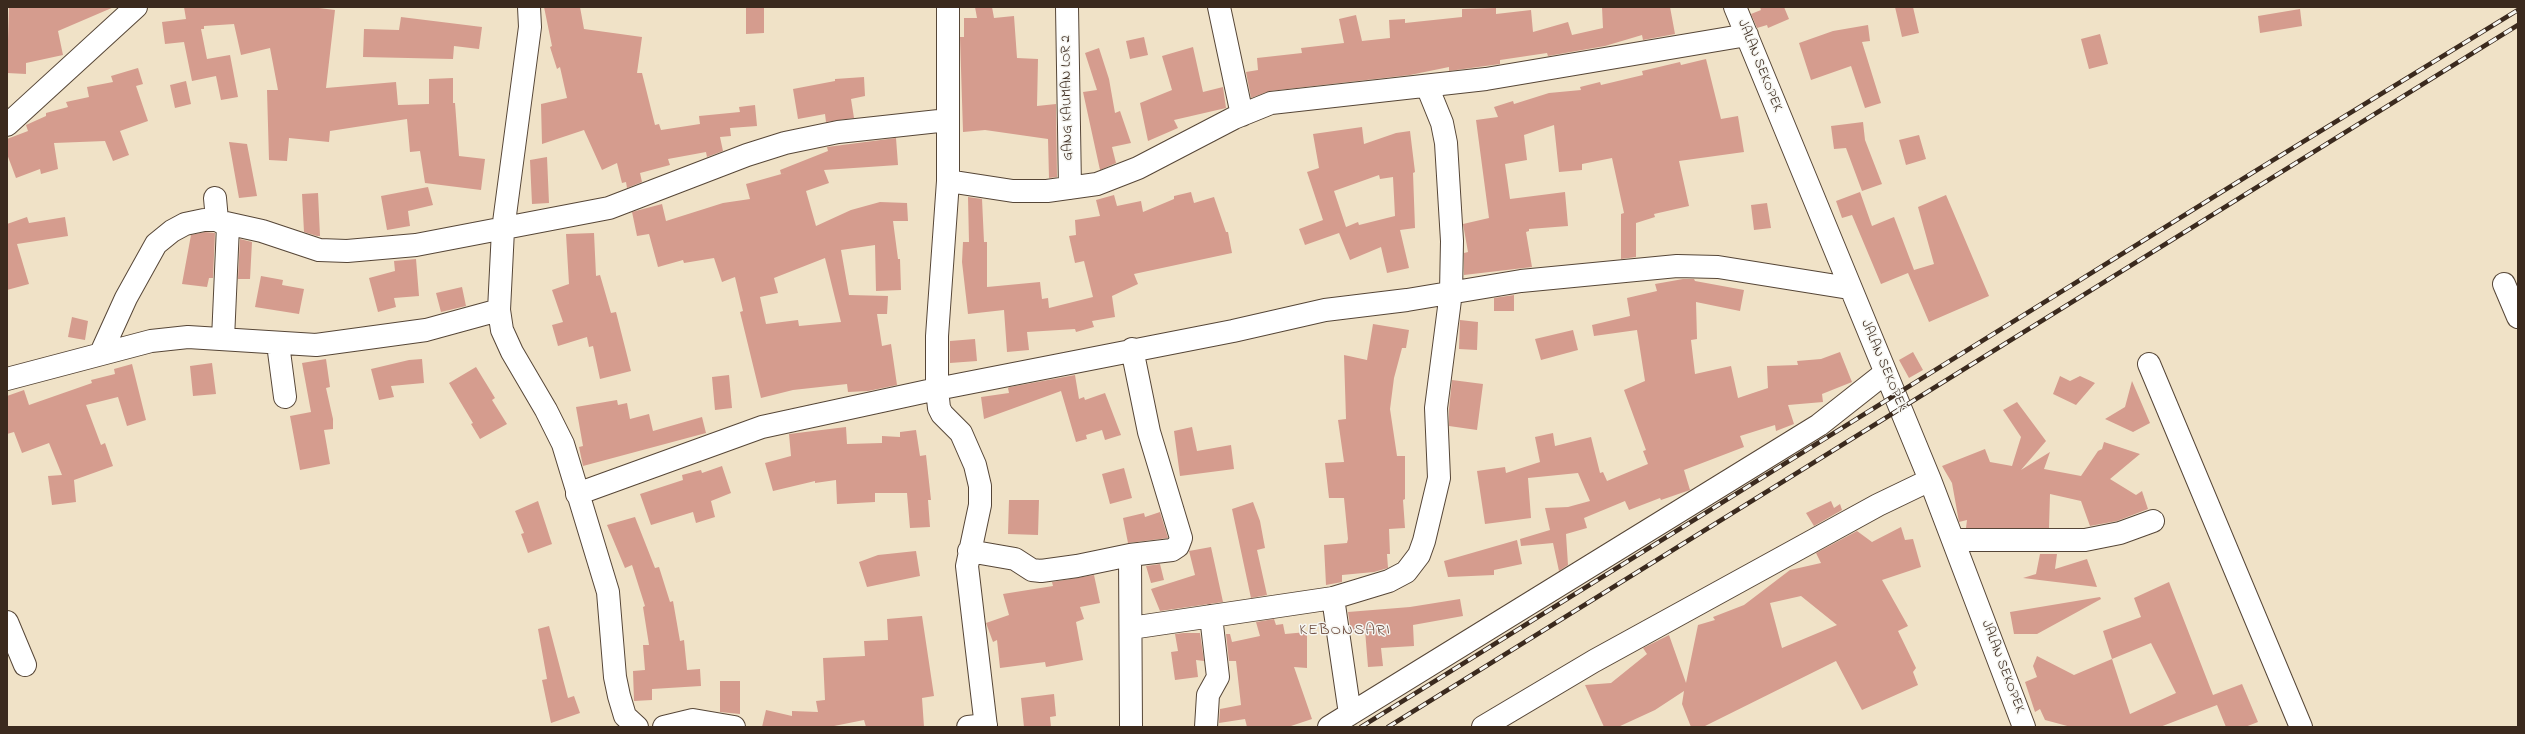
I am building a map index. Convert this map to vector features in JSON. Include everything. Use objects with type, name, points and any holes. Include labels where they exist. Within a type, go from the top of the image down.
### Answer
[{"type":"street","points":[[7,125],[136,7]]},
{"type":"street","points":[[529,7],[530,27],[503,230],[499,310],[502,330],[512,352],[546,410],[563,444],[608,592],[615,676],[619,696],[625,716],[637,727]]},
{"type":"street","points":[[948,7],[948,182],[937,336],[937,389],[939,408],[942,414],[961,433],[975,465],[980,486],[980,505],[967,566],[980,726]]},
{"type":"street","name":"GANG KAUMAN LOR 2","points":[[1067,7],[1070,188]]},
{"type":"street","points":[[1220,7],[1242,115]]},
{"type":"street","name":"JALAN SEKOPEK","points":[[1735,7],[1849,288],[1930,480],[2024,727]]},
{"type":"street","points":[[948,182],[1013,191],[1070,188],[1097,184],[1138,168],[1242,115],[1283,100],[1427,86],[1529,73],[1747,35]]},
{"type":"street","points":[[1132,628],[1333,598],[1389,581],[1406,572],[1419,555],[1424,541],[1439,478],[1436,408],[1451,292],[1452,241],[1446,143],[1442,123],[1427,86]]},
{"type":"street","points":[[101,353],[126,298],[156,244],[172,231],[185,224],[204,220],[221,222],[262,231],[319,250],[348,252],[409,246],[503,230],[609,208],[747,155],[785,143],[838,132],[948,120]]},
{"type":"street","points":[[215,198],[221,222],[229,231],[223,339]]},
{"type":"street","points":[[577,494],[762,427],[1132,349],[1233,331],[1298,315],[1407,300],[1521,281],[1677,266],[1718,267],[1849,288]]},
{"type":"street","points":[[2504,284],[2518,317]]},
{"type":"street","points":[[7,379],[151,341],[188,337],[278,344],[316,345],[370,339],[426,330],[499,310]]},
{"type":"street","points":[[278,344],[286,397]]},
{"type":"street","points":[[970,551],[1015,559],[1032,570],[1041,571],[1130,555],[1172,550],[1178,546],[1181,538],[1149,432],[1132,349]]},
{"type":"street","points":[[2148,364],[2301,727]]},
{"type":"street","points":[[1329,727],[1819,425],[1885,373]]},
{"type":"street","points":[[1483,727],[1594,661],[1878,505],[1930,480]]},
{"type":"street","points":[[1954,540],[2085,540],[2120,533],[2154,521]]},
{"type":"street","points":[[1130,555],[1132,628],[1131,727]]},
{"type":"street","points":[[1333,598],[1350,714]]},
{"type":"street","points":[[1206,727],[1208,695],[1218,677],[1211,616]]},
{"type":"street","points":[[7,622],[25,666]]},
{"type":"street","points":[[664,727],[698,720],[734,727]]},
{"type":"building","points":[[9,7],[114,7],[58,31],[63,55],[26,63],[26,74],[7,73]]},
{"type":"building","points":[[184,7],[311,7],[335,10],[326,88],[396,82],[398,105],[429,104],[429,79],[453,78],[453,103],[455,103],[459,156],[485,159],[481,190],[425,183],[420,151],[410,152],[407,119],[330,131],[329,142],[289,138],[287,161],[269,160],[267,90],[278,90],[270,48],[241,55],[234,24],[204,26],[204,29],[201,29],[207,59],[230,55],[238,97],[221,100],[216,76],[192,81],[184,42],[165,44],[162,22],[186,19]]},
{"type":"building","points":[[544,7],[580,7],[584,29],[642,37],[637,73],[642,73],[655,125],[659,124],[661,130],[700,124],[699,116],[740,112],[739,107],[755,105],[757,126],[730,128],[731,136],[720,137],[723,151],[707,157],[706,152],[668,159],[670,165],[640,173],[642,182],[627,188],[626,182],[622,183],[617,163],[602,170],[584,130],[542,144],[541,104],[567,98],[560,67],[557,69],[550,47],[552,46]]},
{"type":"building","points":[[746,7],[764,7],[764,33],[746,34]]},
{"type":"building","points":[[975,7],[992,7],[994,18],[1014,16],[1017,58],[1038,59],[1037,106],[1056,104],[1057,177],[1049,178],[1048,139],[985,130],[963,132],[960,37],[964,37],[964,18],[977,18]]},
{"type":"building","points":[[1602,7],[1670,7],[1675,34],[1643,40],[1642,35],[1605,46],[1548,56],[1547,53],[1500,60],[1500,64],[1449,71],[1449,67],[1410,75],[1270,91],[1251,98],[1246,72],[1258,70],[1257,58],[1302,53],[1301,48],[1344,43],[1339,19],[1356,15],[1362,41],[1390,38],[1389,20],[1405,19],[1405,23],[1462,17],[1462,9],[1496,8],[1496,14],[1531,10],[1533,32],[1568,22],[1572,35],[1603,28]]},
{"type":"building","points":[[1760,7],[1784,7],[1789,19],[1768,28],[1767,25],[1757,28],[1751,14],[1761,10]]},
{"type":"building","points":[[1895,7],[1913,7],[1919,33],[1902,37]]},
{"type":"building","points":[[2300,9],[2302,26],[2260,33],[2258,16]]},
{"type":"building","points":[[401,17],[482,27],[479,49],[454,46],[453,59],[363,57],[364,29],[399,30]]},
{"type":"building","points":[[1868,25],[1870,41],[1862,42],[1881,103],[1865,108],[1851,66],[1811,80],[1799,43],[1833,31]]},
{"type":"building","points":[[2100,34],[2108,64],[2089,69],[2081,39]]},
{"type":"building","points":[[1144,37],[1148,55],[1130,59],[1126,41]]},
{"type":"building","points":[[1193,47],[1203,92],[1223,87],[1226,108],[1174,120],[1178,128],[1148,141],[1140,103],[1172,90],[1162,56]]},
{"type":"building","points":[[1099,48],[1109,79],[1115,113],[1120,111],[1131,143],[1112,147],[1116,163],[1100,170],[1083,92],[1097,90],[1085,53]]},
{"type":"building","points":[[1706,59],[1721,119],[1738,116],[1744,152],[1679,161],[1689,206],[1654,214],[1655,217],[1636,223],[1636,257],[1621,259],[1621,214],[1624,213],[1612,158],[1582,164],[1582,170],[1559,172],[1554,125],[1524,135],[1527,160],[1505,164],[1510,199],[1565,192],[1568,226],[1529,229],[1529,231],[1526,232],[1532,267],[1464,275],[1464,253],[1468,252],[1463,224],[1489,218],[1476,120],[1498,117],[1494,107],[1513,101],[1514,104],[1549,93],[1581,90],[1580,87],[1600,82],[1601,85],[1643,75],[1642,71],[1680,62],[1681,65]]},
{"type":"building","points":[[138,68],[143,84],[136,86],[148,121],[120,131],[129,155],[113,161],[105,141],[54,143],[58,169],[41,174],[40,169],[16,178],[7,154],[7,139],[28,131],[26,125],[46,116],[46,113],[68,107],[66,102],[89,97],[87,87],[113,82],[111,76]]},
{"type":"building","points":[[864,77],[865,96],[851,99],[854,118],[826,122],[825,114],[798,119],[793,89],[835,81],[835,79]]},
{"type":"building","points":[[186,81],[191,104],[175,108],[170,85]]},
{"type":"building","points":[[1863,122],[1865,140],[1882,184],[1862,191],[1846,148],[1834,149],[1831,126]]},
{"type":"building","points":[[1362,127],[1364,144],[1396,133],[1410,131],[1415,172],[1413,173],[1415,228],[1400,230],[1409,268],[1387,273],[1381,247],[1350,260],[1339,233],[1305,245],[1299,229],[1323,220],[1307,172],[1319,168],[1313,134]],"holes":[[[1379,175],[1380,179],[1393,177],[1395,216],[1359,225],[1358,222],[1346,227],[1334,191]]]},
{"type":"building","points":[[1919,135],[1926,159],[1906,165],[1899,140]]},
{"type":"building","points":[[896,138],[898,165],[824,170],[829,183],[806,191],[816,226],[851,210],[880,202],[907,203],[908,221],[893,221],[898,259],[900,259],[901,290],[876,291],[875,245],[841,250],[849,295],[888,296],[887,314],[877,314],[882,346],[891,344],[897,385],[868,391],[848,392],[847,384],[793,390],[761,398],[740,312],[743,311],[735,277],[722,282],[714,258],[684,263],[683,260],[658,267],[649,234],[637,236],[632,212],[662,204],[666,221],[723,203],[750,199],[746,184],[785,173],[781,174],[780,170],[828,151],[827,147]],"holes":[[[825,258],[841,322],[799,326],[798,320],[766,324],[760,297],[778,293],[774,278]]]},
{"type":"building","points":[[229,142],[247,144],[257,196],[239,198]]},
{"type":"building","points":[[547,157],[549,203],[532,204],[530,160]]},
{"type":"building","points":[[428,187],[433,205],[408,211],[410,226],[387,230],[381,196]]},
{"type":"building","points":[[1191,192],[1194,203],[1214,197],[1226,232],[1228,232],[1232,253],[1134,274],[1138,284],[1112,296],[1115,317],[1092,321],[1094,327],[1076,332],[1075,329],[1027,332],[1029,350],[1007,352],[1004,310],[968,314],[962,262],[963,242],[969,242],[968,197],[982,199],[984,242],[987,242],[987,287],[1040,282],[1042,299],[1048,298],[1049,308],[1093,297],[1084,261],[1075,263],[1069,236],[1076,235],[1075,220],[1100,216],[1096,200],[1114,195],[1117,206],[1141,201],[1143,212],[1174,199],[1174,196]]},
{"type":"building","points":[[1860,192],[1872,226],[1894,217],[1914,270],[1934,264],[1918,207],[1946,195],[1989,296],[1929,322],[1908,273],[1881,284],[1852,215],[1842,218],[1836,201]]},
{"type":"building","points":[[318,193],[320,236],[304,232],[302,194]]},
{"type":"building","points":[[1767,203],[1771,228],[1754,230],[1751,205]]},
{"type":"building","points":[[27,217],[29,223],[65,217],[68,236],[17,244],[29,284],[7,290],[7,224]]},
{"type":"building","points":[[205,232],[215,233],[213,278],[209,278],[207,287],[182,284],[191,235]]},
{"type":"building","points":[[594,233],[596,276],[600,275],[611,313],[616,312],[631,371],[600,379],[593,346],[589,347],[587,337],[558,346],[552,325],[563,322],[552,290],[569,284],[566,234]]},
{"type":"building","points":[[240,239],[252,242],[250,279],[238,279]]},
{"type":"building","points":[[416,259],[419,296],[394,298],[396,307],[378,312],[369,278],[395,271],[394,261]]},
{"type":"building","points":[[261,276],[283,280],[282,285],[304,289],[299,314],[255,307]]},
{"type":"building","points":[[1683,279],[1694,279],[1695,281],[1744,290],[1740,311],[1696,302],[1697,339],[1691,340],[1695,374],[1731,366],[1738,398],[1768,388],[1767,366],[1798,365],[1797,361],[1821,359],[1840,352],[1852,382],[1822,394],[1823,402],[1788,405],[1794,424],[1776,431],[1775,425],[1740,436],[1744,447],[1684,470],[1690,490],[1661,500],[1660,498],[1629,510],[1625,501],[1584,518],[1587,528],[1566,534],[1568,565],[1559,571],[1553,543],[1521,546],[1520,539],[1550,530],[1545,508],[1568,507],[1590,501],[1578,473],[1528,478],[1531,518],[1485,524],[1477,471],[1505,467],[1506,473],[1540,462],[1535,437],[1553,433],[1555,446],[1591,437],[1600,473],[1603,472],[1607,481],[1648,464],[1643,451],[1646,450],[1624,390],[1645,381],[1637,330],[1594,336],[1592,325],[1630,316],[1627,298],[1657,291],[1655,284]]},
{"type":"building","points":[[462,287],[466,306],[441,312],[436,293]]},
{"type":"building","points":[[1514,295],[1514,311],[1494,311],[1494,298]]},
{"type":"building","points":[[72,317],[88,321],[85,340],[68,337]]},
{"type":"building","points":[[1460,320],[1478,322],[1477,350],[1459,349]]},
{"type":"building","points":[[1373,324],[1409,330],[1406,348],[1402,348],[1394,378],[1390,409],[1397,456],[1405,456],[1405,499],[1403,500],[1405,528],[1389,529],[1390,554],[1387,554],[1388,568],[1374,572],[1342,575],[1342,582],[1326,585],[1324,545],[1347,543],[1348,539],[1344,498],[1329,498],[1325,463],[1344,462],[1338,420],[1346,419],[1344,355],[1367,360]]},
{"type":"building","points":[[1573,330],[1578,350],[1541,360],[1535,339]]},
{"type":"building","points":[[975,339],[977,361],[950,363],[950,341]]},
{"type":"building","points":[[1913,352],[1923,370],[1909,378],[1899,360]]},
{"type":"building","points":[[326,359],[330,387],[326,388],[333,419],[333,429],[324,430],[330,464],[300,470],[290,416],[311,412],[302,363]]},
{"type":"building","points":[[422,359],[424,383],[391,386],[394,397],[379,400],[371,369],[409,360]]},
{"type":"building","points":[[212,363],[216,394],[193,396],[190,366]]},
{"type":"building","points":[[132,364],[146,420],[127,426],[118,397],[86,405],[101,445],[105,443],[113,466],[74,480],[76,502],[52,505],[48,476],[62,475],[49,443],[22,453],[14,432],[7,434],[7,396],[24,390],[29,405],[92,383],[91,380],[115,374],[114,369]]},
{"type":"building","points":[[476,367],[495,398],[492,400],[507,424],[480,439],[471,424],[473,423],[449,383]]},
{"type":"building","points":[[729,375],[732,408],[715,410],[712,377]]},
{"type":"building","points":[[1075,375],[1079,399],[1084,397],[1085,400],[1105,393],[1121,435],[1105,440],[1102,430],[1086,435],[1087,439],[1076,442],[1061,391],[984,419],[981,397],[1009,393],[1008,388],[1010,387]]},
{"type":"building","points":[[2060,376],[2070,381],[2080,376],[2095,383],[2076,405],[2053,394]]},
{"type":"building","points":[[1452,380],[1483,384],[1477,430],[1449,426]]},
{"type":"building","points":[[2132,381],[2150,423],[2133,432],[2105,419],[2125,407]]},
{"type":"building","points":[[617,400],[618,405],[627,403],[630,419],[649,414],[653,431],[702,417],[706,433],[583,466],[579,447],[583,446],[576,407]]},
{"type":"building","points":[[2017,402],[2046,441],[2021,470],[2050,452],[2044,469],[2081,476],[2098,451],[2102,449],[2104,442],[2140,454],[2110,479],[2136,495],[2142,491],[2148,509],[2117,521],[2090,526],[2081,501],[2050,494],[2049,528],[1966,528],[1967,520],[1959,522],[1952,483],[1942,466],[1985,449],[1990,462],[2012,466],[2021,437],[2003,410]]},
{"type":"building","points":[[846,427],[847,444],[882,443],[882,436],[900,437],[900,432],[916,430],[920,456],[926,455],[931,500],[928,500],[930,527],[910,528],[907,493],[875,493],[875,502],[837,504],[836,480],[815,483],[815,481],[773,491],[765,463],[791,456],[789,434]]},
{"type":"building","points":[[1192,427],[1197,451],[1231,445],[1234,469],[1180,476],[1174,431]]},
{"type":"building","points":[[722,466],[731,493],[711,501],[715,517],[696,523],[693,512],[651,525],[640,494],[683,480],[682,475],[701,470],[702,473]]},
{"type":"building","points":[[1124,468],[1132,498],[1110,504],[1102,474]]},
{"type":"building","points":[[1009,500],[1039,500],[1038,535],[1008,534]]},
{"type":"building","points":[[538,501],[552,544],[528,553],[521,534],[524,533],[515,511]]},
{"type":"building","points":[[1831,501],[1834,508],[1840,504],[1842,510],[1814,526],[1806,513]]},
{"type":"building","points":[[1253,502],[1260,521],[1265,548],[1257,550],[1267,595],[1251,598],[1232,509]]},
{"type":"building","points":[[1160,512],[1168,538],[1128,543],[1123,518],[1144,513],[1145,517]]},
{"type":"building","points":[[635,517],[655,568],[659,567],[670,602],[673,601],[680,641],[684,640],[687,670],[700,669],[701,686],[652,689],[652,700],[634,701],[633,671],[645,670],[643,645],[649,645],[643,607],[645,606],[632,565],[625,568],[607,525]]},
{"type":"building","points":[[1901,527],[1905,540],[1913,539],[1921,567],[1882,580],[1908,626],[1898,631],[1916,668],[1913,672],[1918,685],[1862,710],[1836,661],[1703,727],[1691,727],[1682,704],[1684,691],[1655,710],[1618,727],[1604,727],[1585,685],[1611,683],[1647,654],[1643,648],[1669,635],[1686,683],[1698,625],[1715,620],[1713,617],[1744,605],[1790,570],[1821,563],[1816,553],[1857,531],[1872,542]],"holes":[[[1801,596],[1837,625],[1782,648],[1770,603]]]},
{"type":"building","points":[[1517,540],[1522,564],[1494,570],[1494,575],[1448,577],[1444,561]]},
{"type":"building","points":[[1211,547],[1223,602],[1160,611],[1151,589],[1195,575],[1189,551]]},
{"type":"building","points":[[916,551],[920,576],[867,587],[859,562],[878,555]]},
{"type":"building","points":[[2040,554],[2057,554],[2055,569],[2087,559],[2097,587],[2023,578],[2036,574]]},
{"type":"building","points":[[1160,564],[1164,580],[1151,583],[1146,566]]},
{"type":"building","points":[[1094,575],[1100,603],[1080,607],[1084,619],[1076,622],[1083,660],[1046,667],[1045,662],[1000,668],[997,640],[993,642],[986,623],[1009,615],[1003,594],[1053,586],[1052,582]]},
{"type":"building","points":[[2169,582],[2213,695],[2242,684],[2258,722],[2245,727],[2226,727],[2217,705],[2160,727],[2071,727],[2045,720],[2040,709],[2035,712],[2025,682],[2037,677],[2033,666],[2037,656],[2074,675],[2112,659],[2103,631],[2141,617],[2134,598]],"holes":[[[2151,643],[2176,693],[2130,714],[2112,659]]]},
{"type":"building","points":[[2100,597],[2101,599],[2037,634],[2014,634],[2010,612]]},
{"type":"building","points":[[1460,599],[1463,616],[1413,625],[1414,646],[1381,648],[1383,666],[1368,667],[1365,630],[1351,632],[1348,612],[1410,607]]},
{"type":"building","points":[[922,616],[934,696],[922,698],[924,727],[866,727],[864,720],[829,727],[762,727],[766,710],[792,716],[792,711],[818,712],[816,701],[825,700],[823,658],[865,656],[864,641],[888,640],[887,619]]},
{"type":"building","points":[[1274,619],[1276,625],[1283,624],[1285,634],[1307,632],[1307,668],[1294,667],[1312,719],[1288,727],[1247,727],[1245,719],[1219,723],[1220,709],[1241,705],[1236,661],[1229,661],[1226,634],[1230,634],[1232,642],[1260,636],[1256,622]]},
{"type":"building","points":[[549,626],[568,698],[574,696],[580,713],[551,723],[542,680],[547,679],[538,629]]},
{"type":"building","points":[[1200,633],[1204,661],[1196,660],[1198,677],[1175,680],[1171,652],[1178,651],[1175,634]]},
{"type":"building","points":[[720,681],[740,681],[740,714],[720,712]]},
{"type":"building","points":[[1054,694],[1056,716],[1050,717],[1051,727],[1024,727],[1021,698]]},
{"type":"railway","points":[[1361,727],[2257,170],[2518,10]]},
{"type":"railway","points":[[1388,727],[2518,25]]},
{"type":"district","name":"KEBONSARI","points":[[1345,631]]}]
